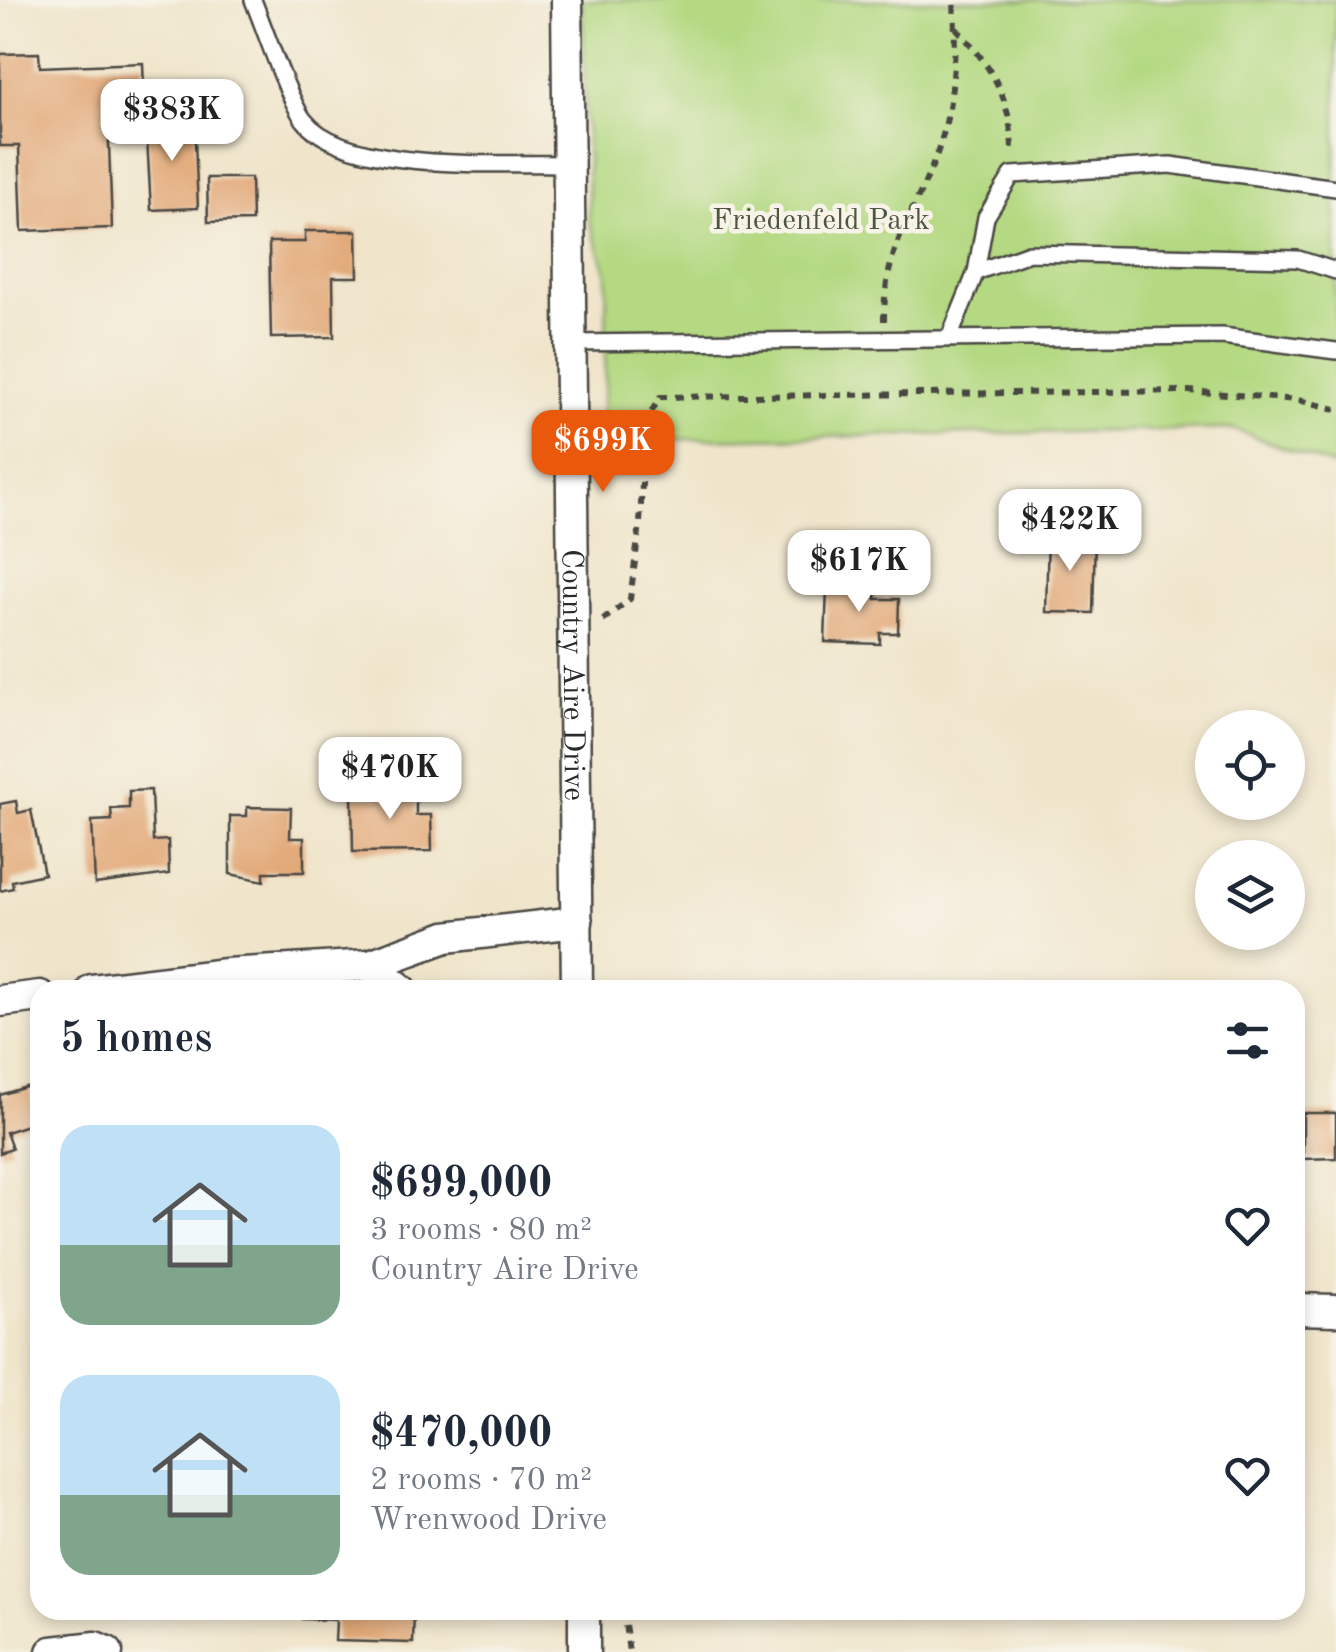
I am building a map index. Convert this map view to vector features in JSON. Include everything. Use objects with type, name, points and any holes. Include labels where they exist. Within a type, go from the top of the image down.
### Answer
[{"type":"street","name":"Country Aire Drive","points":[[567,0],[577,980]]},
{"type":"street","points":[[176,980],[370,965],[446,937],[577,922]]},
{"type":"street","points":[[370,965],[389,980]]},
{"type":"street","points":[[0,1001],[30,997]]},
{"type":"street","points":[[1305,1309],[1336,1310]]},
{"type":"street","points":[[584,1620],[584,1652]]},
{"type":"street","points":[[52,1652],[96,1647],[107,1652]]},
{"type":"lane","points":[[253,0],[304,120],[340,145],[385,159],[569,164]]},
{"type":"lane","points":[[950,336],[976,272],[986,217],[1012,175],[1170,165],[1336,188]]},
{"type":"lane","points":[[976,272],[1029,253],[1298,260],[1336,271]]},
{"type":"lane","points":[[571,342],[1222,336],[1336,350]]},
{"type":"path","points":[[884,337],[884,279],[901,227],[924,185],[944,132],[956,57],[954,0]]},
{"type":"path","points":[[955,28],[976,50],[1012,116],[1012,175]]},
{"type":"path","points":[[602,639],[602,622],[630,599],[640,524],[645,423],[660,397],[1189,390],[1298,400],[1336,409]]},
{"type":"path","points":[[624,1620],[629,1652]]},
{"type":"green space","name":"Friedenfeld Park","points":[[582,0],[1336,0],[1336,467],[1233,429],[597,441],[605,388],[607,274],[589,221]]},
{"type":"building","points":[[39,53],[40,67],[143,63],[145,116],[108,117],[112,228],[22,231],[19,146],[0,146],[0,54]]},
{"type":"building","points":[[194,119],[198,208],[151,210],[146,121]]},
{"type":"building","points":[[207,178],[251,178],[252,221],[208,222]]},
{"type":"building","points":[[305,231],[357,231],[358,277],[333,277],[334,337],[271,338],[269,242],[305,242]]},
{"type":"building","points":[[1048,534],[1095,536],[1093,613],[1046,612]]},
{"type":"building","points":[[827,586],[876,587],[876,599],[899,599],[898,633],[880,633],[880,644],[825,642]]},
{"type":"building","points":[[376,785],[416,785],[416,815],[431,815],[432,851],[353,852],[352,796],[377,796]]},
{"type":"building","points":[[151,790],[153,841],[168,840],[169,874],[95,884],[92,821],[112,820],[111,809],[129,808],[129,791]]},
{"type":"building","points":[[16,801],[18,813],[31,810],[44,874],[12,881],[13,888],[0,891],[0,804]]},
{"type":"building","points":[[247,807],[291,808],[290,838],[304,838],[304,872],[264,872],[264,881],[230,874],[230,816],[247,816]]},
{"type":"building","points":[[29,1086],[30,1089],[30,1124],[6,1132],[12,1149],[0,1153],[0,1095]]},
{"type":"building","points":[[1305,1113],[1336,1113],[1336,1158],[1305,1159]]},
{"type":"building","points":[[336,1620],[414,1620],[413,1643],[335,1641]]}]
